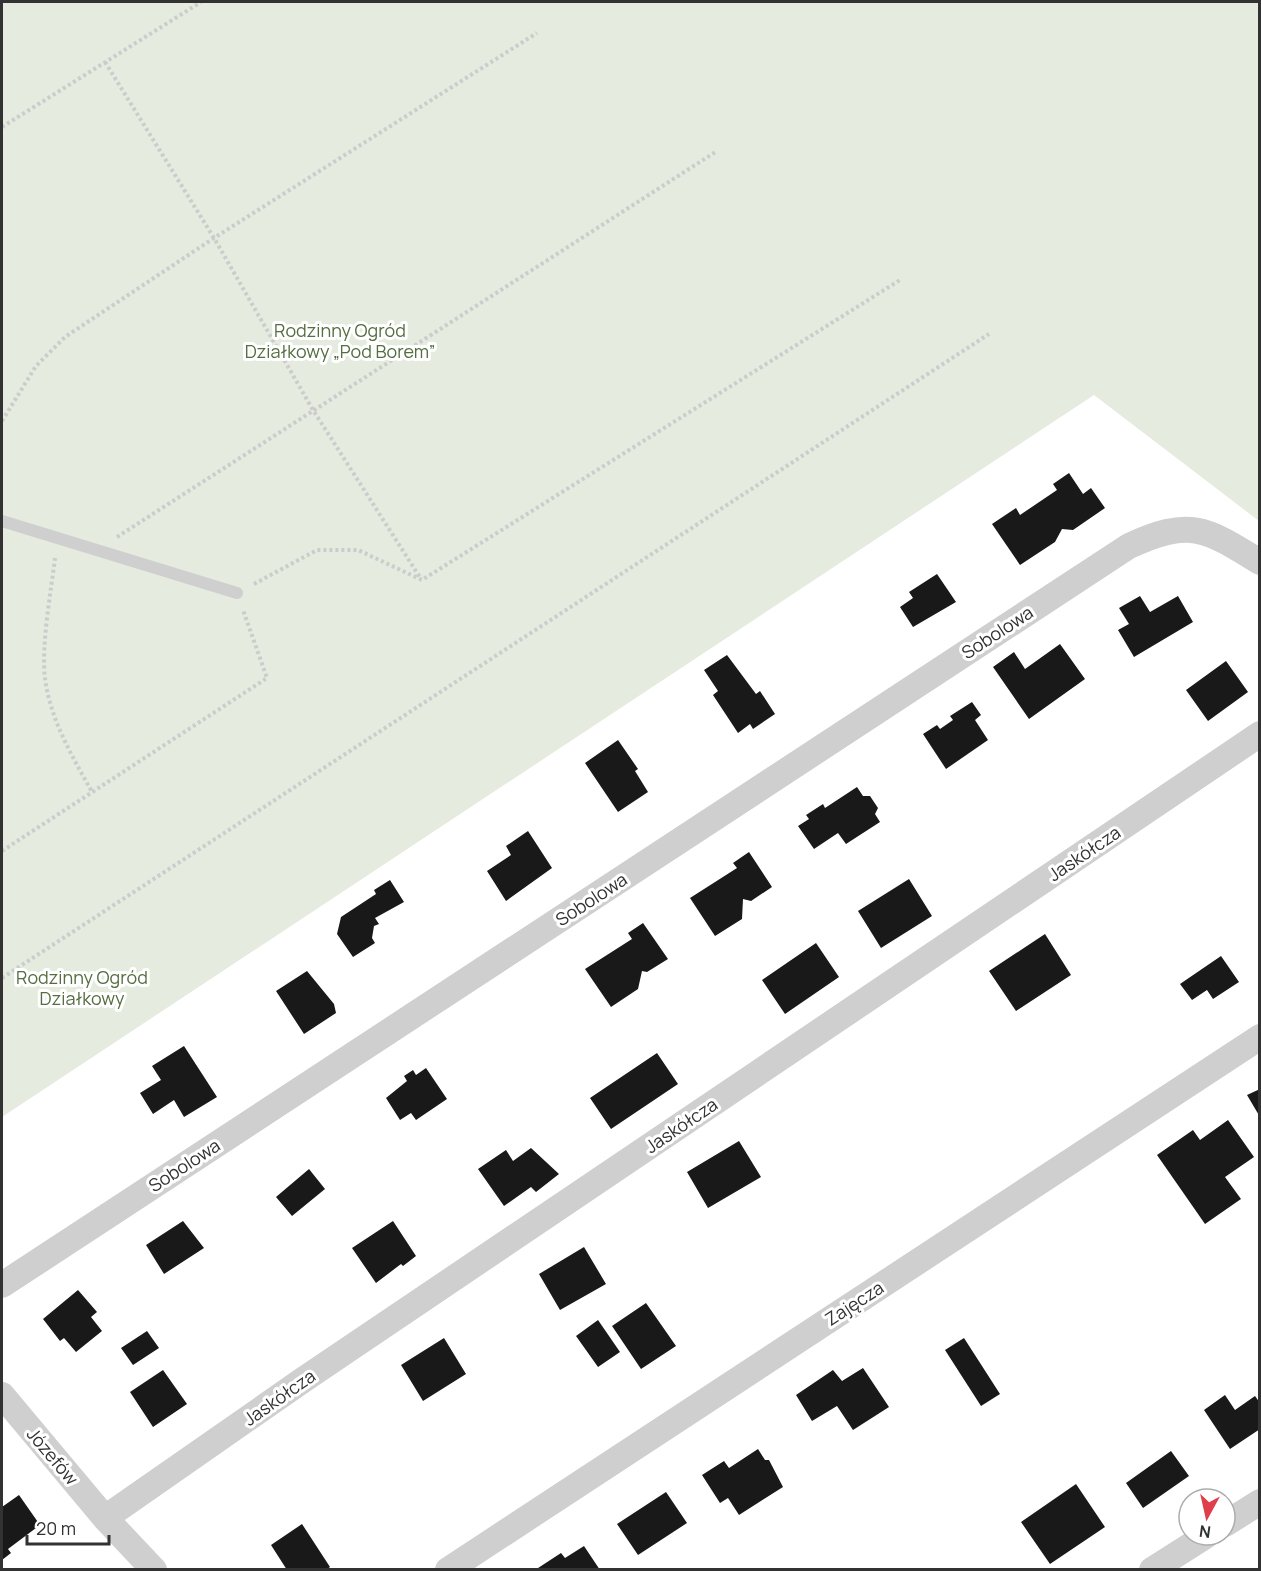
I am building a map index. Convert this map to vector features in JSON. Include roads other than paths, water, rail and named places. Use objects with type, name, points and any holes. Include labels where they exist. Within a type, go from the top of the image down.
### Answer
[{"type":"street","name":"Sobolowa","points":[[2,1285],[1129,546],[1158,532],[1187,528],[1216,535],[1260,562]]},
{"type":"street","name":"Jaskółcza","points":[[105,1518],[332,1360],[1260,735]]},
{"type":"street","name":"Zajęcza","points":[[448,1569],[1260,1037]]},
{"type":"street","name":"Józefów","points":[[2,1395],[105,1518],[154,1569]]},
{"type":"street","points":[[1237,1516],[1260,1502]]},
{"type":"street","points":[[1152,1569],[1188,1547]]},
{"type":"lane","points":[[2,521],[237,593]]},
{"type":"park label","name":"Rodzinny Ogród Działkowy „Pod Borem”","points":[[340,340]]},
{"type":"park label","name":"Rodzinny Ogród Działkowy","points":[[82,987]]}]
